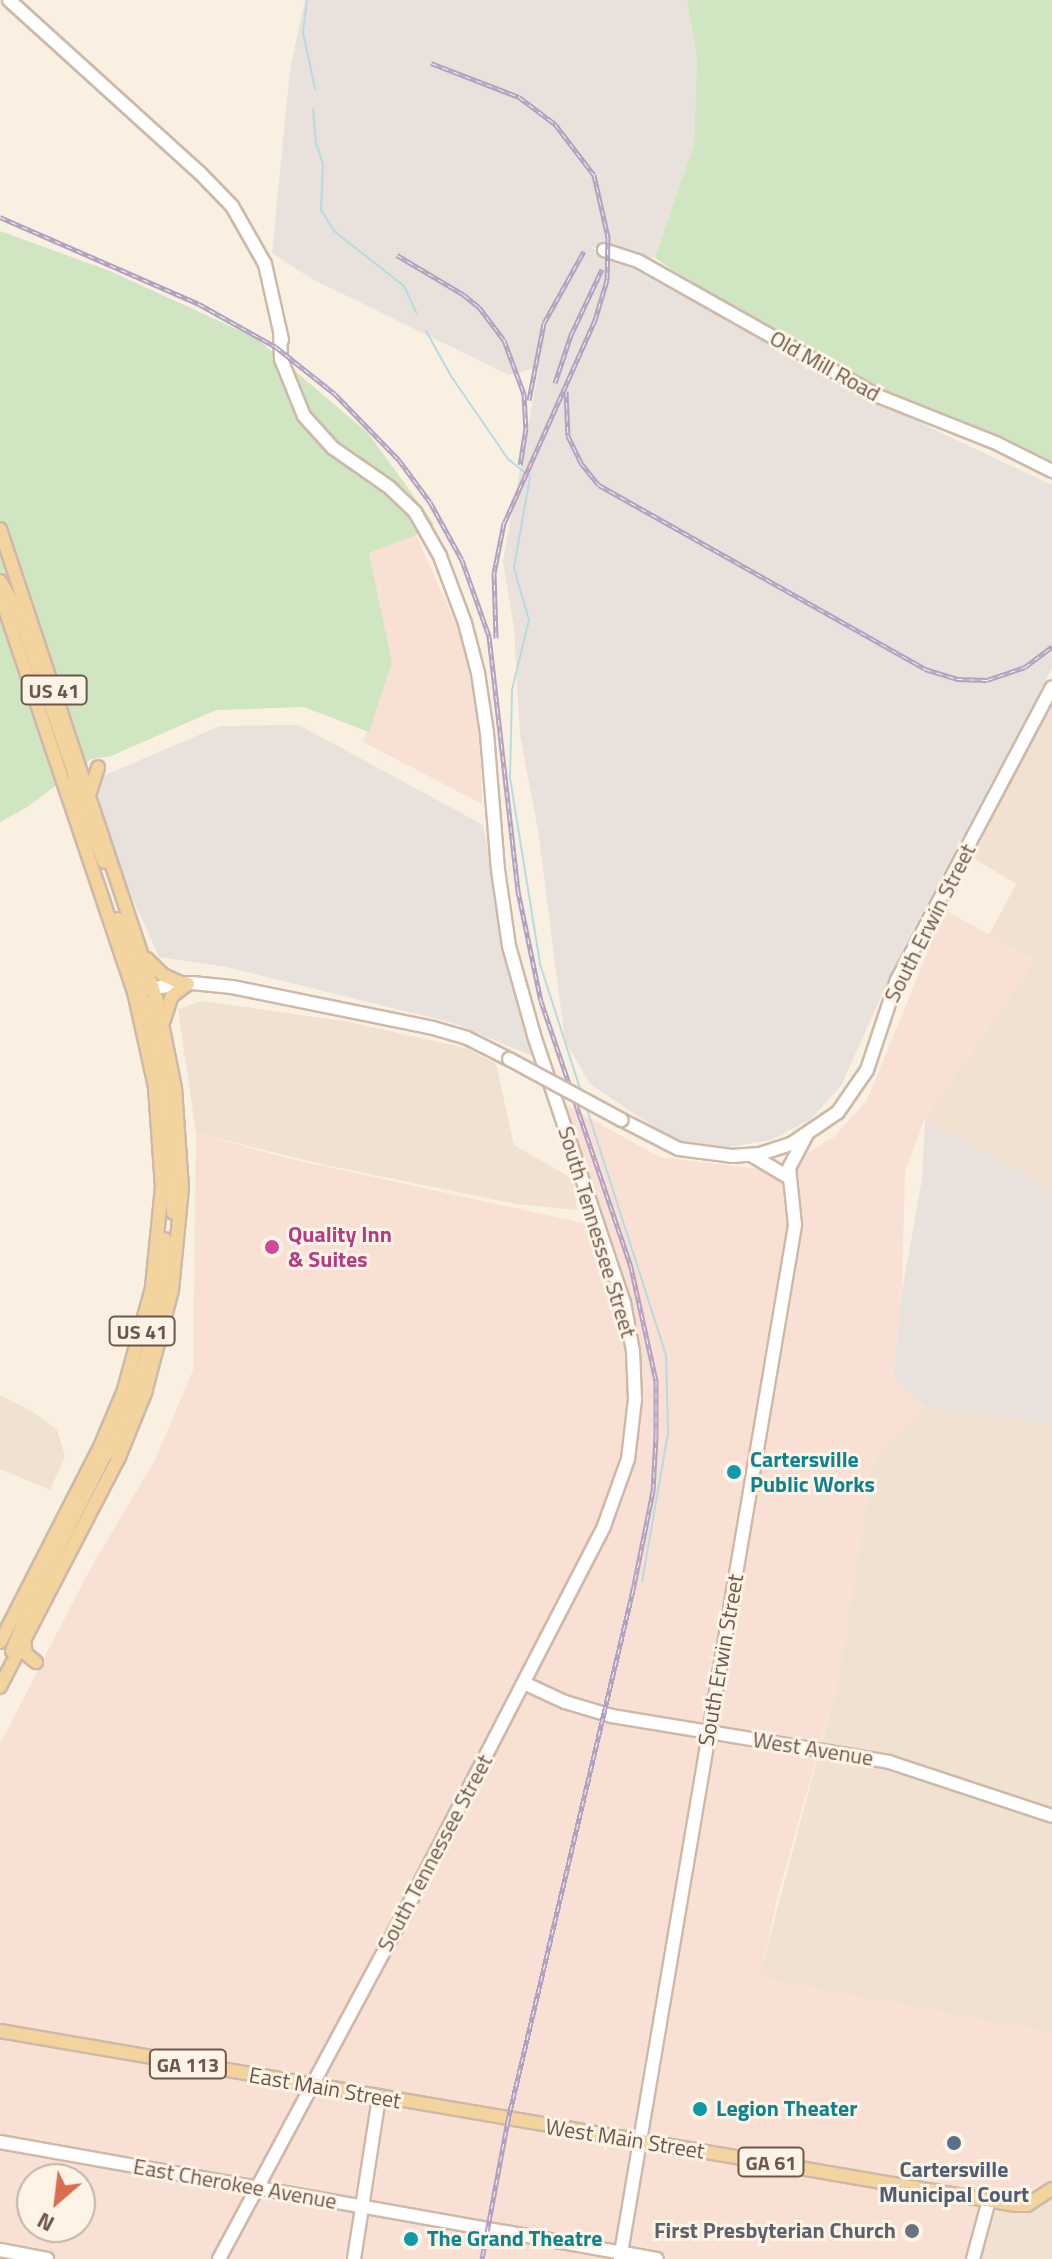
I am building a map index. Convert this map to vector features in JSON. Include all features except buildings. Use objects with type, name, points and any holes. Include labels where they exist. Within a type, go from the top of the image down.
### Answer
[{"type":"main road","name":"US 41","points":[[0,529],[141,950],[155,1087],[161,1208],[146,1316],[124,1390],[100,1447],[0,1642]]},
{"type":"main road","points":[[0,555],[19,585]]},
{"type":"main road","points":[[0,581],[19,613],[103,860],[126,904]]},
{"type":"main road","name":"US 41","points":[[0,594],[96,878],[144,990],[164,1027],[180,1134],[182,1188],[177,1256],[164,1326],[136,1415],[0,1687]]},
{"type":"main road","points":[[90,795],[98,767]]},
{"type":"main road","points":[[141,950],[159,972],[186,984],[170,1001],[164,1027]]},
{"type":"main road","points":[[144,990],[163,1083],[177,1256]]},
{"type":"main road","points":[[7,1674],[13,1648],[35,1594],[109,1452],[138,1386],[159,1308],[165,1250],[161,1208]]},
{"type":"main road","points":[[0,1634],[10,1623]]},
{"type":"main road","points":[[24,1641],[26,1654],[36,1662]]},
{"type":"main road","name":"East Main Street","points":[[0,2031],[508,2120]]},
{"type":"main road","name":"West Main Street","points":[[508,2120],[1027,2205],[1052,2189]]},
{"type":"street","name":"South Tennessee Street","points":[[9,0],[199,172],[232,206],[265,264],[285,367],[304,416],[344,456],[389,487],[415,512],[440,556],[465,623],[478,673],[487,733],[498,870],[512,958],[545,1070],[620,1289],[631,1337],[634,1415],[623,1477],[604,1526],[219,2259]]},
{"type":"street","name":"Old Mill Road","points":[[604,250],[638,261],[878,396],[996,443],[1052,471]]},
{"type":"street","name":"South Erwin Street","points":[[620,2256],[795,1225],[795,1205],[778,1149],[806,1136],[838,1112],[860,1083],[873,1057],[897,980],[1052,687]]},
{"type":"street","points":[[144,990],[186,984],[221,985],[433,1028],[467,1038],[688,1152],[720,1156],[752,1155],[778,1149]]},
{"type":"street","points":[[752,1155],[788,1178],[794,1153],[806,1136]]},
{"type":"street","name":"West Avenue","points":[[524,1683],[603,1714],[874,1758],[1052,1816]]},
{"type":"street","points":[[354,2259],[379,2097]]},
{"type":"street","name":"East Cherokee Avenue","points":[[0,2142],[471,2225],[620,2256],[657,2259]]},
{"type":"street","points":[[973,2259],[989,2200]]},
{"type":"street","points":[[0,2250],[47,2259]]},
{"type":"shaded area","points":[[305,0],[687,0],[697,58],[694,144],[655,258],[591,247],[933,429],[1052,485],[1052,668],[901,952],[841,1086],[811,1119],[771,1140],[692,1153],[590,1084],[565,1041],[538,830],[520,735],[514,628],[503,561],[539,367],[509,375],[312,279],[272,253],[290,69]]},
{"type":"shaded area","points":[[416,535],[461,635],[480,726],[482,804],[363,742],[392,662],[369,553]]},
{"type":"shaded area","points":[[1052,690],[1052,1191],[925,1118],[1035,960],[989,935],[1016,884],[973,858]]},
{"type":"shaded area","points":[[299,725],[483,825],[533,1056],[453,1023],[227,967],[159,957],[98,822],[98,778],[220,726]]},
{"type":"shaded area","points":[[945,910],[1035,960],[925,1118],[905,1172],[902,1291],[893,1379],[926,1407],[873,1462],[838,1680],[777,1899],[760,1977],[1052,2033],[1052,2179],[995,2211],[976,2259],[0,2259],[0,1744],[89,1571],[155,1460],[193,1370],[196,1133],[283,1157],[606,1228],[561,1102],[659,1157],[768,1170],[799,1158],[834,1137],[867,1100]]},
{"type":"shaded area","points":[[202,1001],[344,1021],[466,1048],[496,1064],[514,1145],[573,1179],[577,1210],[516,1204],[321,1164],[196,1133],[178,1009]]},
{"type":"shaded area","points":[[925,1118],[1052,1191],[1052,1424],[926,1407],[893,1380],[902,1291],[922,1179]]},
{"type":"shaded area","points":[[0,1395],[35,1413],[57,1430],[65,1456],[50,1490],[0,1469]]},
{"type":"shaded area","points":[[926,1407],[1052,1424],[1052,2033],[759,1978],[838,1680],[873,1462]]},
{"type":"shaded area","points":[[1052,2191],[1052,2259],[980,2259],[995,2211]]},
{"type":"green space","points":[[687,0],[1052,0],[1052,461],[987,431],[907,403],[724,304],[655,258],[694,144],[697,58]]},
{"type":"green space","points":[[0,231],[110,271],[256,338],[368,433],[434,524],[416,535],[369,553],[392,662],[369,732],[304,707],[216,710],[111,756],[91,759],[29,806],[0,822]]},
{"type":"waterway","points":[[307,0],[303,32],[315,89]]},
{"type":"waterway","points":[[313,109],[316,143],[323,164],[321,210],[334,231],[404,286],[417,314]]},
{"type":"waterway","points":[[426,331],[451,376],[508,459],[530,477],[514,568],[529,620],[512,690],[510,778],[540,964],[581,1092]]},
{"type":"waterway","points":[[586,1106],[666,1355],[668,1433],[642,1582]]},
{"type":"railway","points":[[431,63],[519,97],[555,124],[594,175],[608,237],[607,280],[595,320],[504,523],[494,573],[496,638]]},
{"type":"railway","points":[[0,217],[199,304],[276,347],[335,394],[399,460],[430,502],[462,560],[489,636],[518,891],[541,1001],[631,1267],[656,1381],[656,1436],[653,1491],[633,1590],[508,2120],[482,2259]]},
{"type":"railway","points":[[529,400],[544,323],[584,251]]},
{"type":"railway","points":[[397,255],[464,295],[479,307],[504,340],[524,394],[526,428],[520,465]]},
{"type":"railway","points":[[555,383],[571,335],[602,269]]},
{"type":"railway","points":[[566,391],[568,436],[581,463],[599,485],[925,669],[957,679],[987,680],[1025,667],[1052,647]]},
{"type":"place","name":"Quality Inn & Suites","points":[[272,1247]]},
{"type":"place","name":"Cartersville Public Works","points":[[734,1472]]},
{"type":"place","name":"Legion Theater","points":[[700,2109]]},
{"type":"place","name":"Cartersville Municipal Court","points":[[954,2143]]},
{"type":"place","name":"First Presbyterian Church","points":[[912,2231]]},
{"type":"place","name":"The Grand Theatre","points":[[411,2239]]}]
